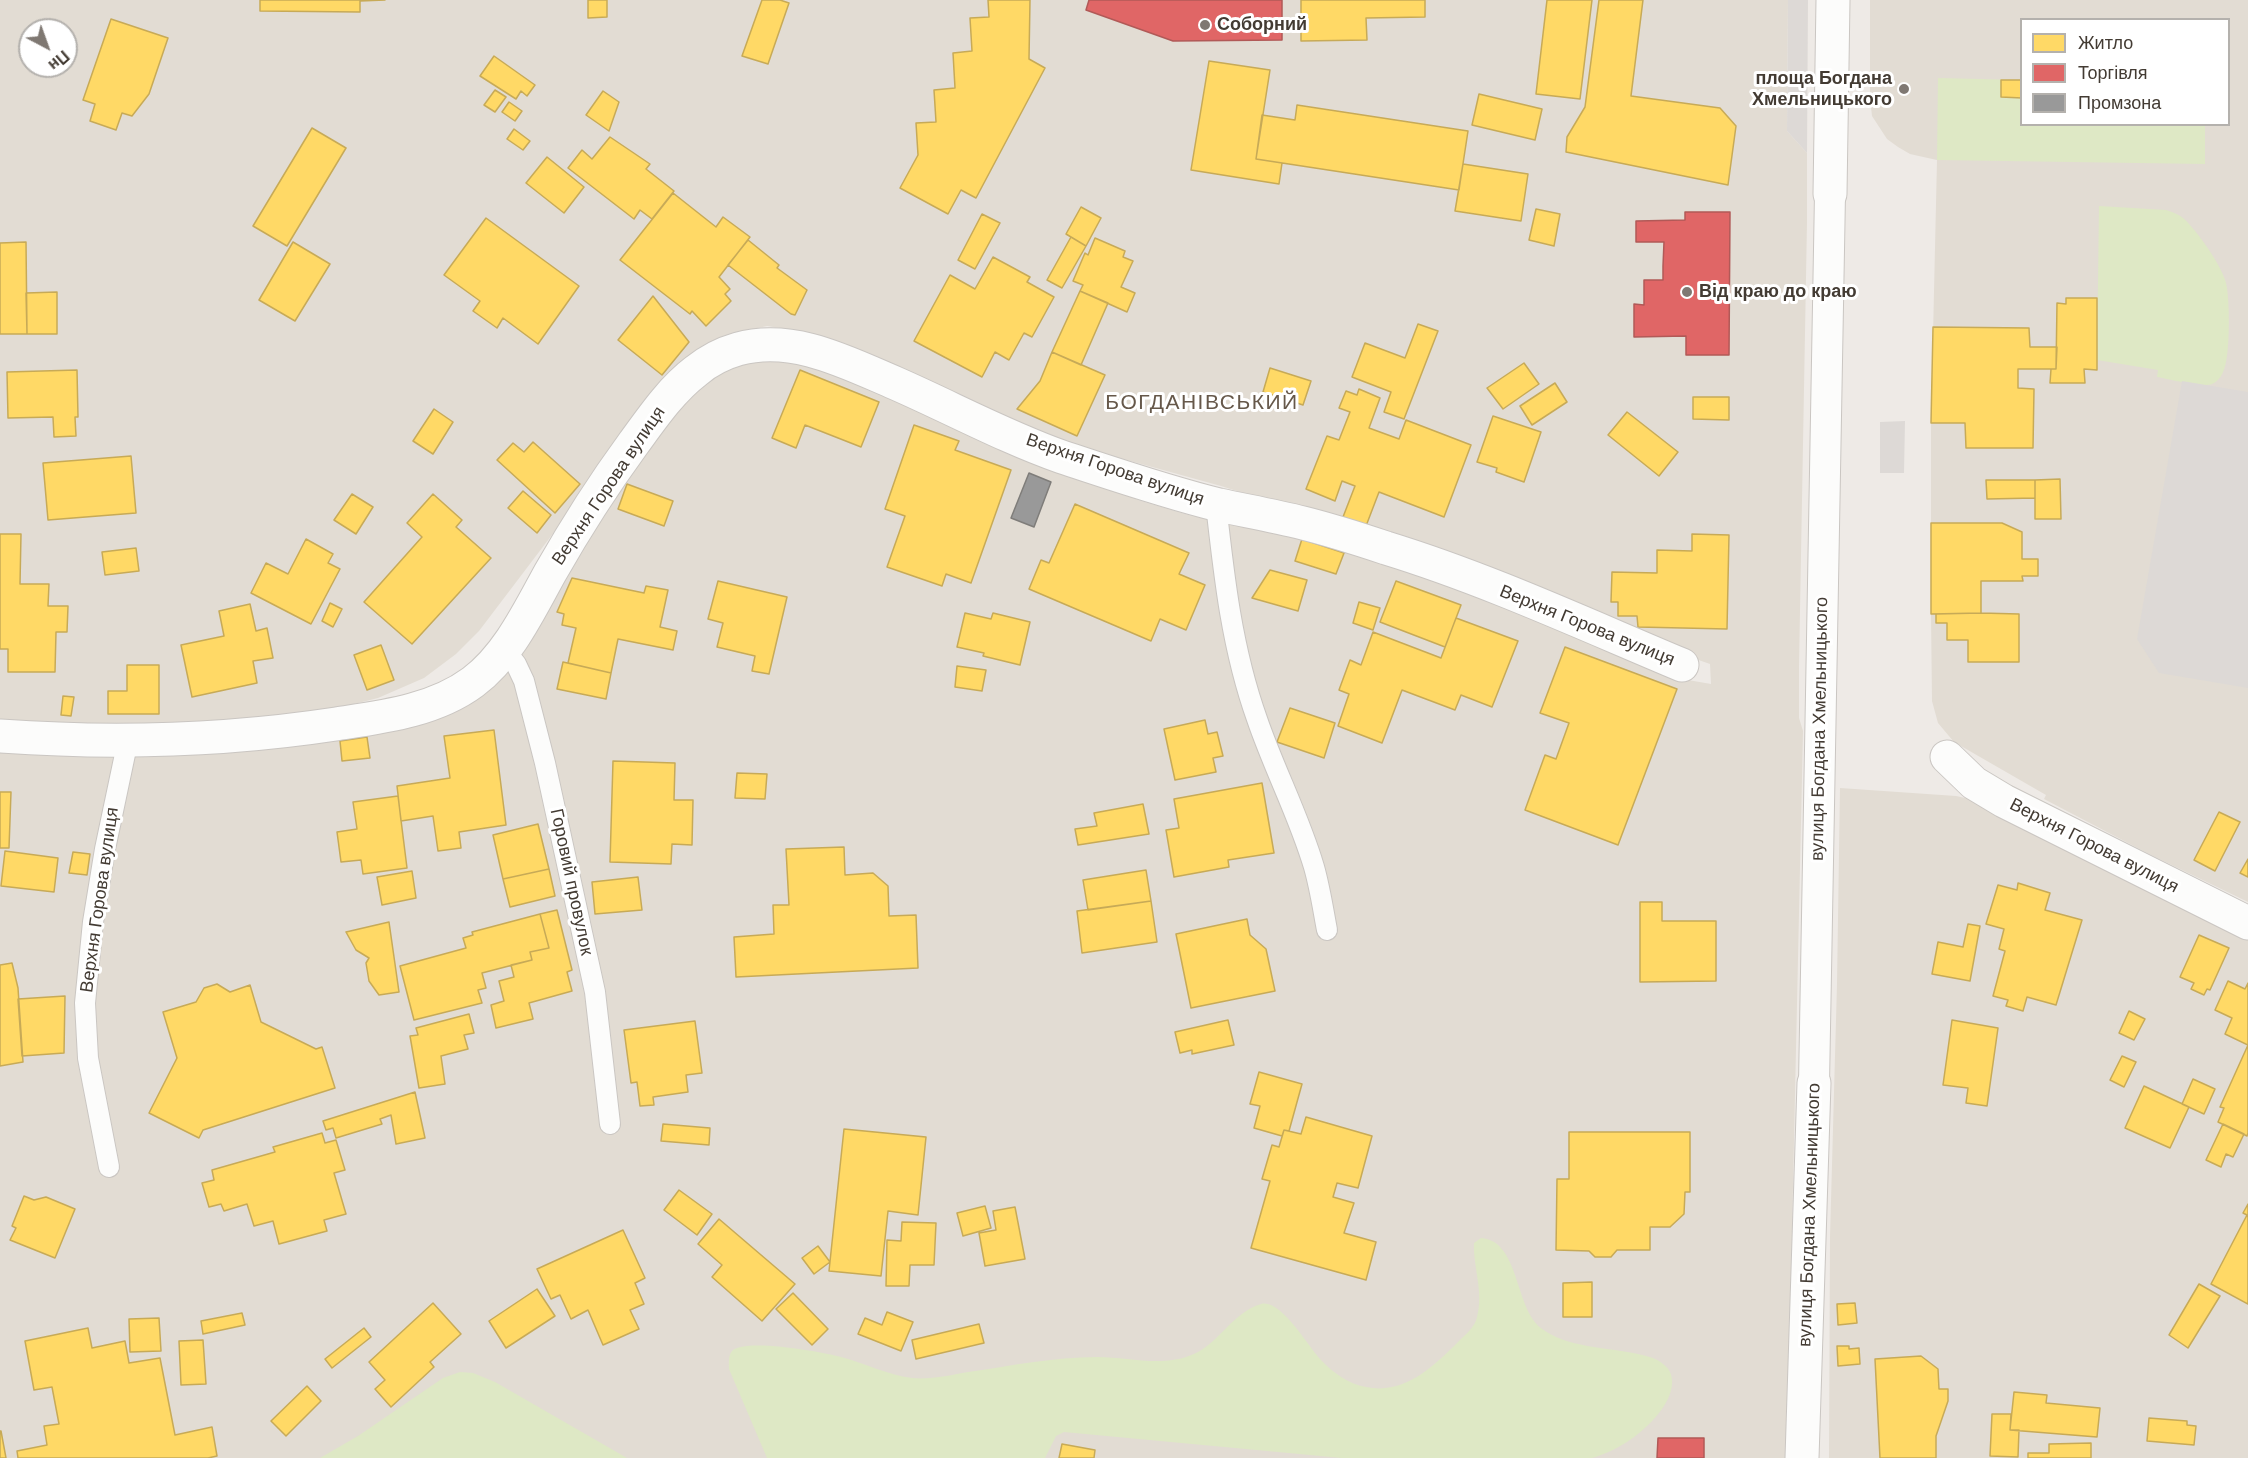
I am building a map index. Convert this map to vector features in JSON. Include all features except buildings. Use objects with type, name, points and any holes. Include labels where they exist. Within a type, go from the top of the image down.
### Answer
[{"type":"street","name":"вулиця Богдана Хмельницького","points":[[1802,1458],[1814,1083],[1833,0]]},
{"type":"street","name":"Верхня Горова вулиця","points":[[0,736],[128,740],[247,736],[372,719],[436,702],[474,681],[485,672],[504,649],[574,532],[652,417],[676,389],[696,370],[715,359],[753,346],[790,345],[835,358],[1055,454],[1135,481],[1216,504],[1305,523],[1420,559],[1682,664]]},
{"type":"street","name":"Верхня Горова вулиця","points":[[1947,757],[1974,783],[2004,801],[2248,923]]},
{"type":"lane","name":"Верхня Горова вулиця","points":[[1216,504],[1227,602],[1245,683],[1257,720],[1314,866],[1327,930]]},
{"type":"lane","name":"Горовий провулок","points":[[504,649],[516,664],[524,681],[545,763],[595,992],[610,1124]]},
{"type":"lane","name":"Верхня Горова вулиця","points":[[109,1167],[88,1058],[85,1003],[92,932],[105,849],[128,740]]},
{"type":"shaded area","points":[[0,0],[1788,0],[1787,131],[1807,153],[1807,222],[1799,666],[1799,718],[1803,731],[1787,1458],[0,1458],[0,747],[452,708],[597,524],[659,428],[695,386],[722,368],[791,355],[1138,500],[1192,516],[1254,522],[1355,546],[1688,680],[1711,684],[1710,664],[1653,644],[1420,549],[1221,486],[1044,434],[786,329],[767,326],[723,336],[693,357],[668,382],[479,631],[456,654],[424,678],[378,698],[298,718],[222,727],[0,724]]},
{"type":"shaded area","points":[[1788,0],[1808,0],[1807,153],[1787,131]]},
{"type":"shaded area","points":[[1870,0],[2248,0],[2248,902],[2044,799],[2046,795],[1954,742],[1938,723],[1932,701],[1931,614],[1931,423],[1937,160],[1910,154],[1898,147],[1887,139],[1872,116]]},
{"type":"shaded area","points":[[2182,381],[2248,392],[2248,688],[2159,673],[2137,639]]},
{"type":"shaded area","points":[[1905,421],[1904,473],[1880,473],[1880,422]]},
{"type":"shaded area","points":[[1840,788],[1956,796],[1974,800],[2248,935],[2248,1458],[1829,1458],[1830,1237]]},
{"type":"green space","points":[[1938,78],[2020,80],[2020,126],[2205,126],[2205,164],[1937,160]]},
{"type":"green space","points":[[2099,206],[2173,212],[2195,230],[2208,248],[2224,276],[2228,300],[2227,359],[2222,374],[2214,383],[2201,385],[2185,383],[2157,377],[2158,370],[2097,360]]},
{"type":"green space","points":[[1481,1238],[1494,1242],[1503,1250],[1510,1262],[1526,1306],[1532,1318],[1541,1328],[1562,1340],[1651,1357],[1668,1369],[1672,1386],[1668,1398],[1662,1409],[1640,1433],[1622,1445],[1592,1458],[1342,1458],[1064,1432],[1056,1436],[1045,1458],[767,1458],[729,1369],[729,1357],[732,1351],[740,1347],[752,1346],[802,1349],[850,1360],[894,1374],[919,1378],[940,1377],[1065,1358],[1109,1357],[1146,1361],[1170,1360],[1194,1354],[1203,1349],[1242,1314],[1261,1304],[1269,1304],[1293,1324],[1320,1359],[1341,1377],[1366,1387],[1393,1387],[1417,1377],[1428,1369],[1467,1334],[1474,1324],[1479,1308],[1479,1289],[1474,1243]]},
{"type":"green space","points":[[460,1372],[473,1373],[495,1382],[627,1458],[320,1458],[358,1436],[443,1378]]},
{"type":"place","name":"Соборний","points":[[1205,25]]},
{"type":"place","name":"площа Богдана Хмельницького","points":[[1904,89]]},
{"type":"place","name":"Від краю до краю","points":[[1687,292]]},
{"type":"district","name":"БОГДАНІВСЬКИЙ","points":[[1202,403]]}]
